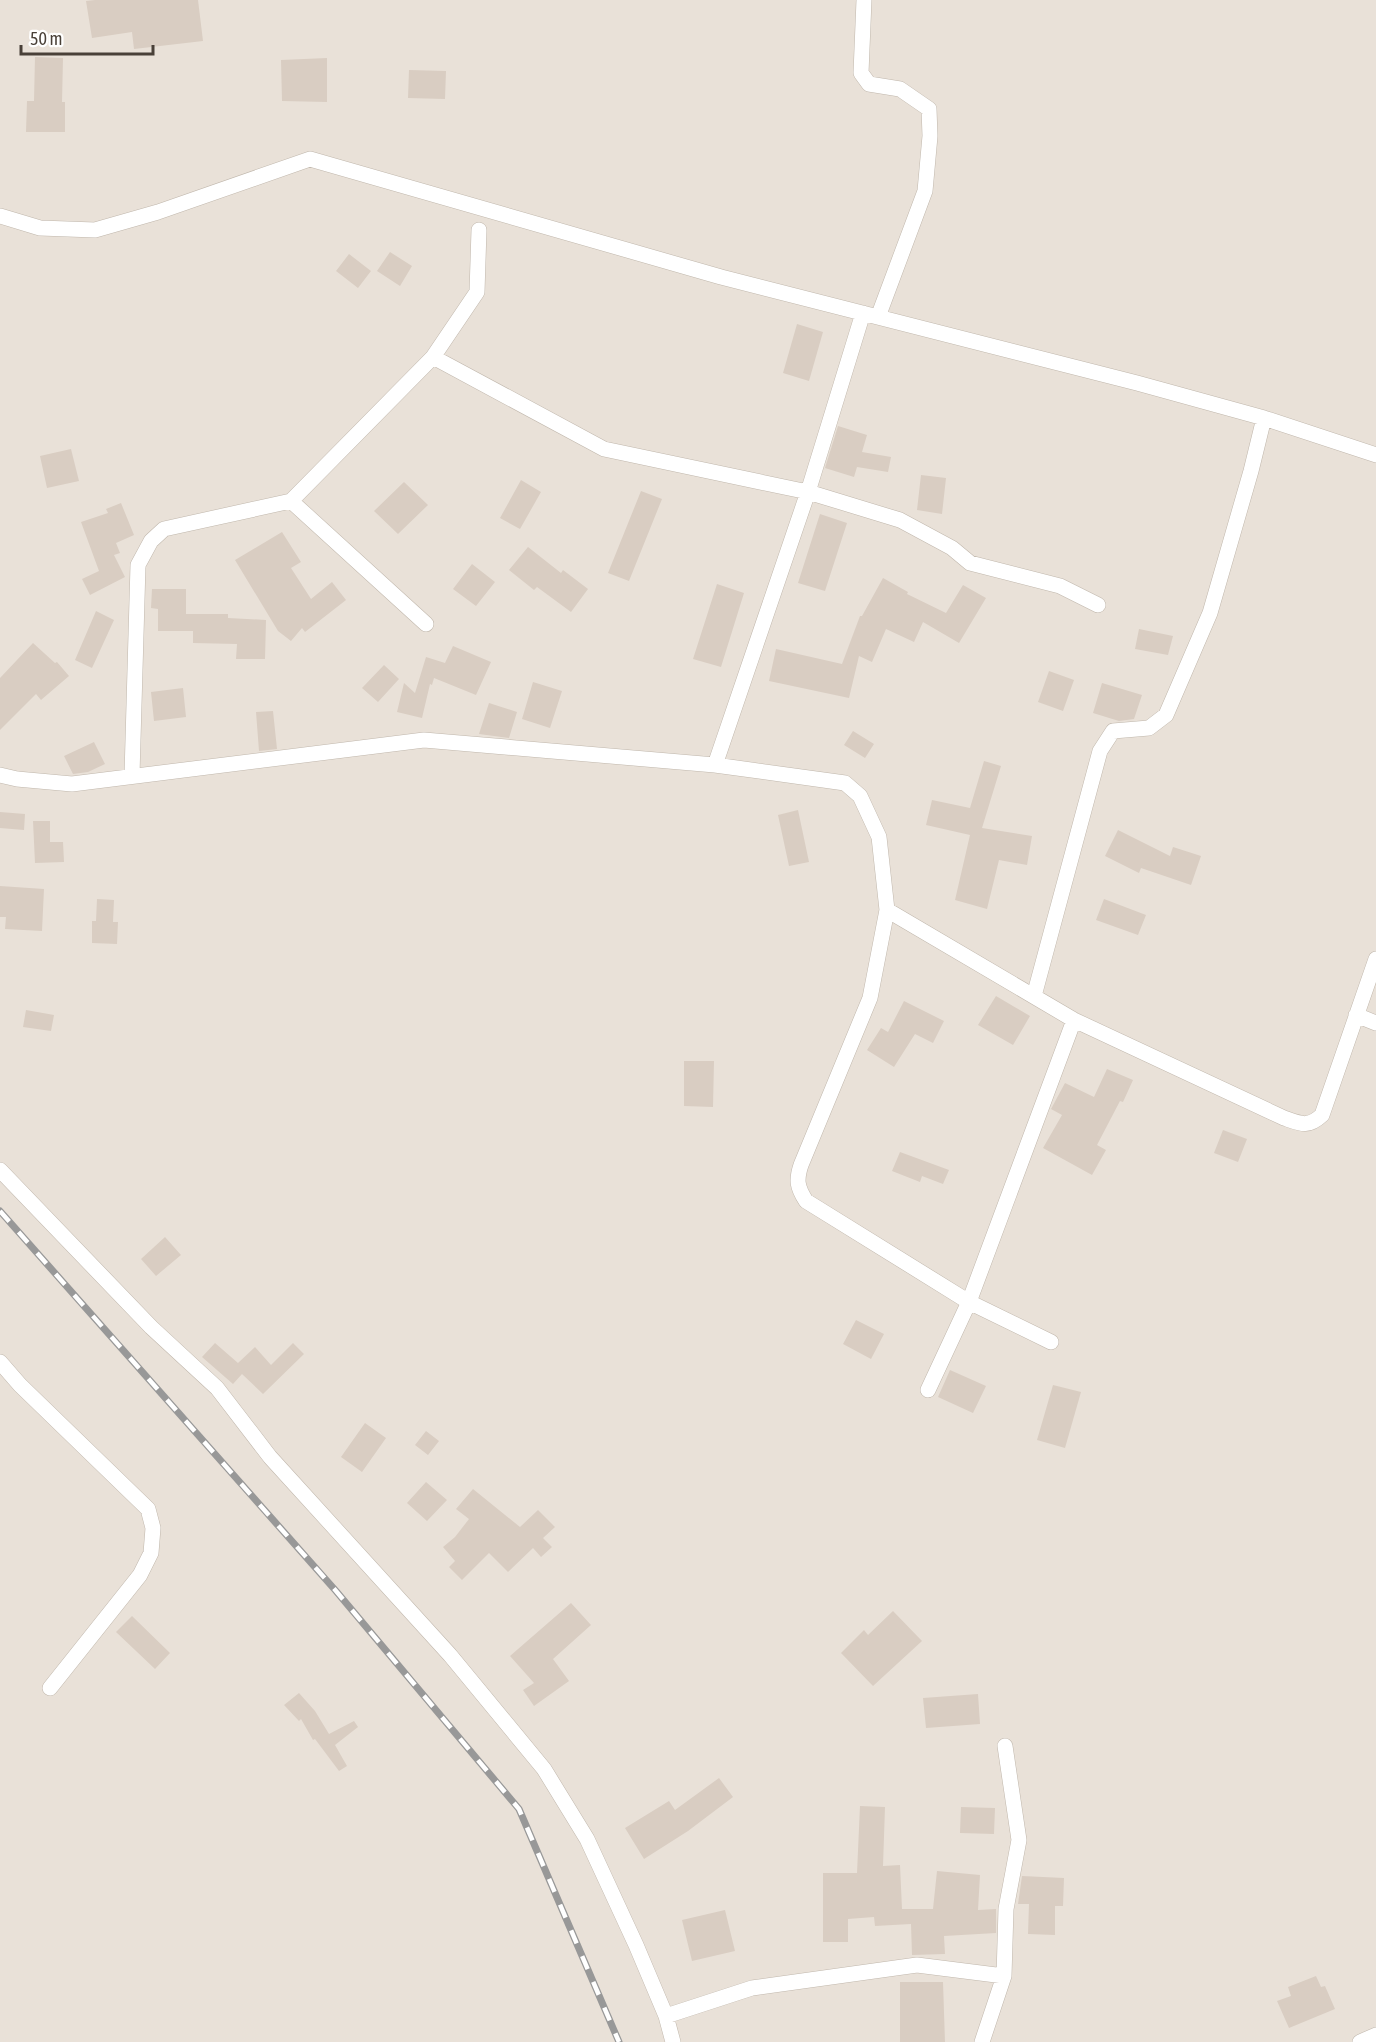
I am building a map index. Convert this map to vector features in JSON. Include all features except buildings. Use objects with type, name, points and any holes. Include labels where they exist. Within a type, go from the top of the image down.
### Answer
[{"type":"street","points":[[715,765],[870,315],[925,190],[930,136],[929,109],[900,89],[869,84],[861,73],[864,0]]},
{"type":"street","points":[[0,216],[40,228],[95,230],[158,212],[310,159],[721,277],[1137,382],[1264,418],[1376,455]]},
{"type":"street","points":[[132,775],[138,566],[150,541],[164,529],[291,501],[432,357],[477,292],[479,230]]},
{"type":"street","points":[[432,357],[604,449],[808,492],[900,520],[952,548],[970,563],[1060,586],[1098,605]]},
{"type":"street","points":[[1034,996],[1100,751],[1113,731],[1149,728],[1166,715],[1210,613],[1264,418]]},
{"type":"street","points":[[291,501],[426,624]]},
{"type":"street","points":[[0,775],[17,779],[72,784],[424,740],[715,765],[845,783],[860,796],[879,837],[887,910],[870,998],[796,1178],[798,1188],[806,1201],[969,1302],[1051,1342]]},
{"type":"street","points":[[887,910],[1074,1020],[1284,1118],[1302,1124],[1314,1123],[1322,1115],[1376,959]]},
{"type":"street","points":[[1356,1016],[1376,1023]]},
{"type":"street","points":[[928,1390],[969,1302],[1074,1020]]},
{"type":"street","points":[[0,1170],[151,1327],[217,1388],[270,1457],[450,1655],[544,1769],[587,1839],[636,1945],[666,2016],[673,2042]]},
{"type":"street","points":[[0,1362],[27,1392],[148,1509],[153,1528],[150,1553],[140,1575],[50,1688]]},
{"type":"street","points":[[982,2042],[1004,1976],[1006,1909],[1019,1840],[1005,1746]]},
{"type":"street","points":[[666,2016],[752,1988],[917,1965],[1004,1976]]},
{"type":"street","points":[[1360,2042],[1376,2035]]},
{"type":"shaded area","points":[[0,0],[1376,0],[1376,2042],[0,2042]]},
{"type":"railway","points":[[0,1211],[336,1591],[519,1809],[619,2042]]}]
